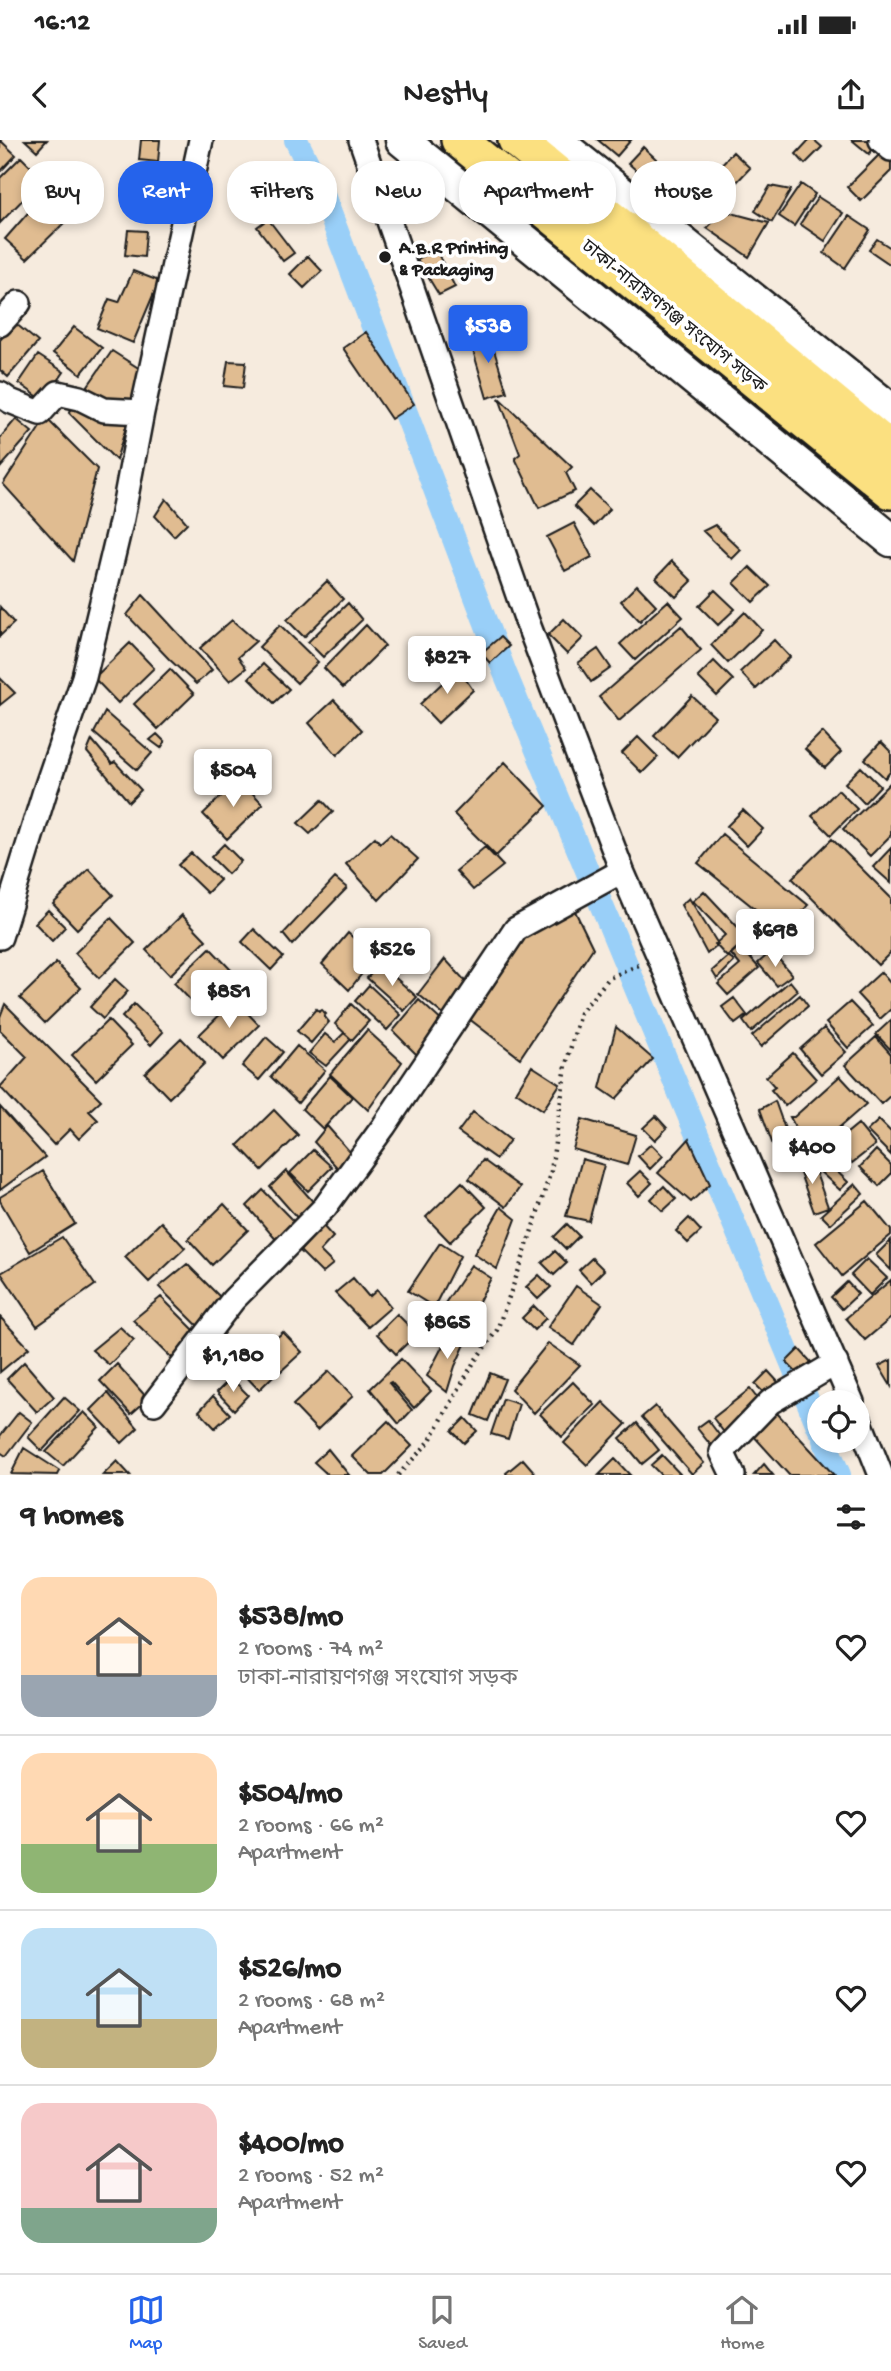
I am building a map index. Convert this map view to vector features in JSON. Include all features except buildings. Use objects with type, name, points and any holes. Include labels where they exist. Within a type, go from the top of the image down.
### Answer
[{"type":"main road","name":"ঢাকা-নারায়ণগঞ্জ সংযোগ সড়ক","points":[[459,140],[891,491]]},
{"type":"main road","name":"ঢাকা-নারায়ণগঞ্জ সংযোগ সড়ক","points":[[516,140],[549,161]]},
{"type":"main road","name":"ঢাকা-নারায়ণগঞ্জ সংযোগ সড়ক","points":[[616,206],[891,450]]},
{"type":"street","points":[[0,937],[83,677],[122,518],[142,412],[201,140]]},
{"type":"street","points":[[361,140],[527,621],[621,871],[847,1390]]},
{"type":"street","points":[[402,140],[891,540]]},
{"type":"street","points":[[555,140],[574,161]]},
{"type":"street","points":[[881,140],[891,149]]},
{"type":"street","points":[[616,205],[891,410]]},
{"type":"street","points":[[0,324],[19,303]]},
{"type":"street","points":[[0,394],[40,414],[58,393],[80,398],[104,410],[142,412]]},
{"type":"street","points":[[154,1403],[233,1300],[324,1207],[384,1126],[516,929],[621,871]]},
{"type":"street","points":[[733,1475],[722,1452],[771,1402],[835,1364]]},
{"type":"street","points":[[870,1447],[881,1475]]},
{"type":"path","points":[[398,1475],[429,1442],[474,1362],[497,1330],[523,1261],[551,1171],[566,1065],[580,1013],[609,978],[645,963]]},
{"type":"waterway","points":[[296,140],[323,195],[505,673],[807,1399]]},
{"type":"waterway","points":[[830,1453],[839,1475]]},
{"type":"place","name":"A.B.R Printing & Packaging","points":[[385,257]]}]
